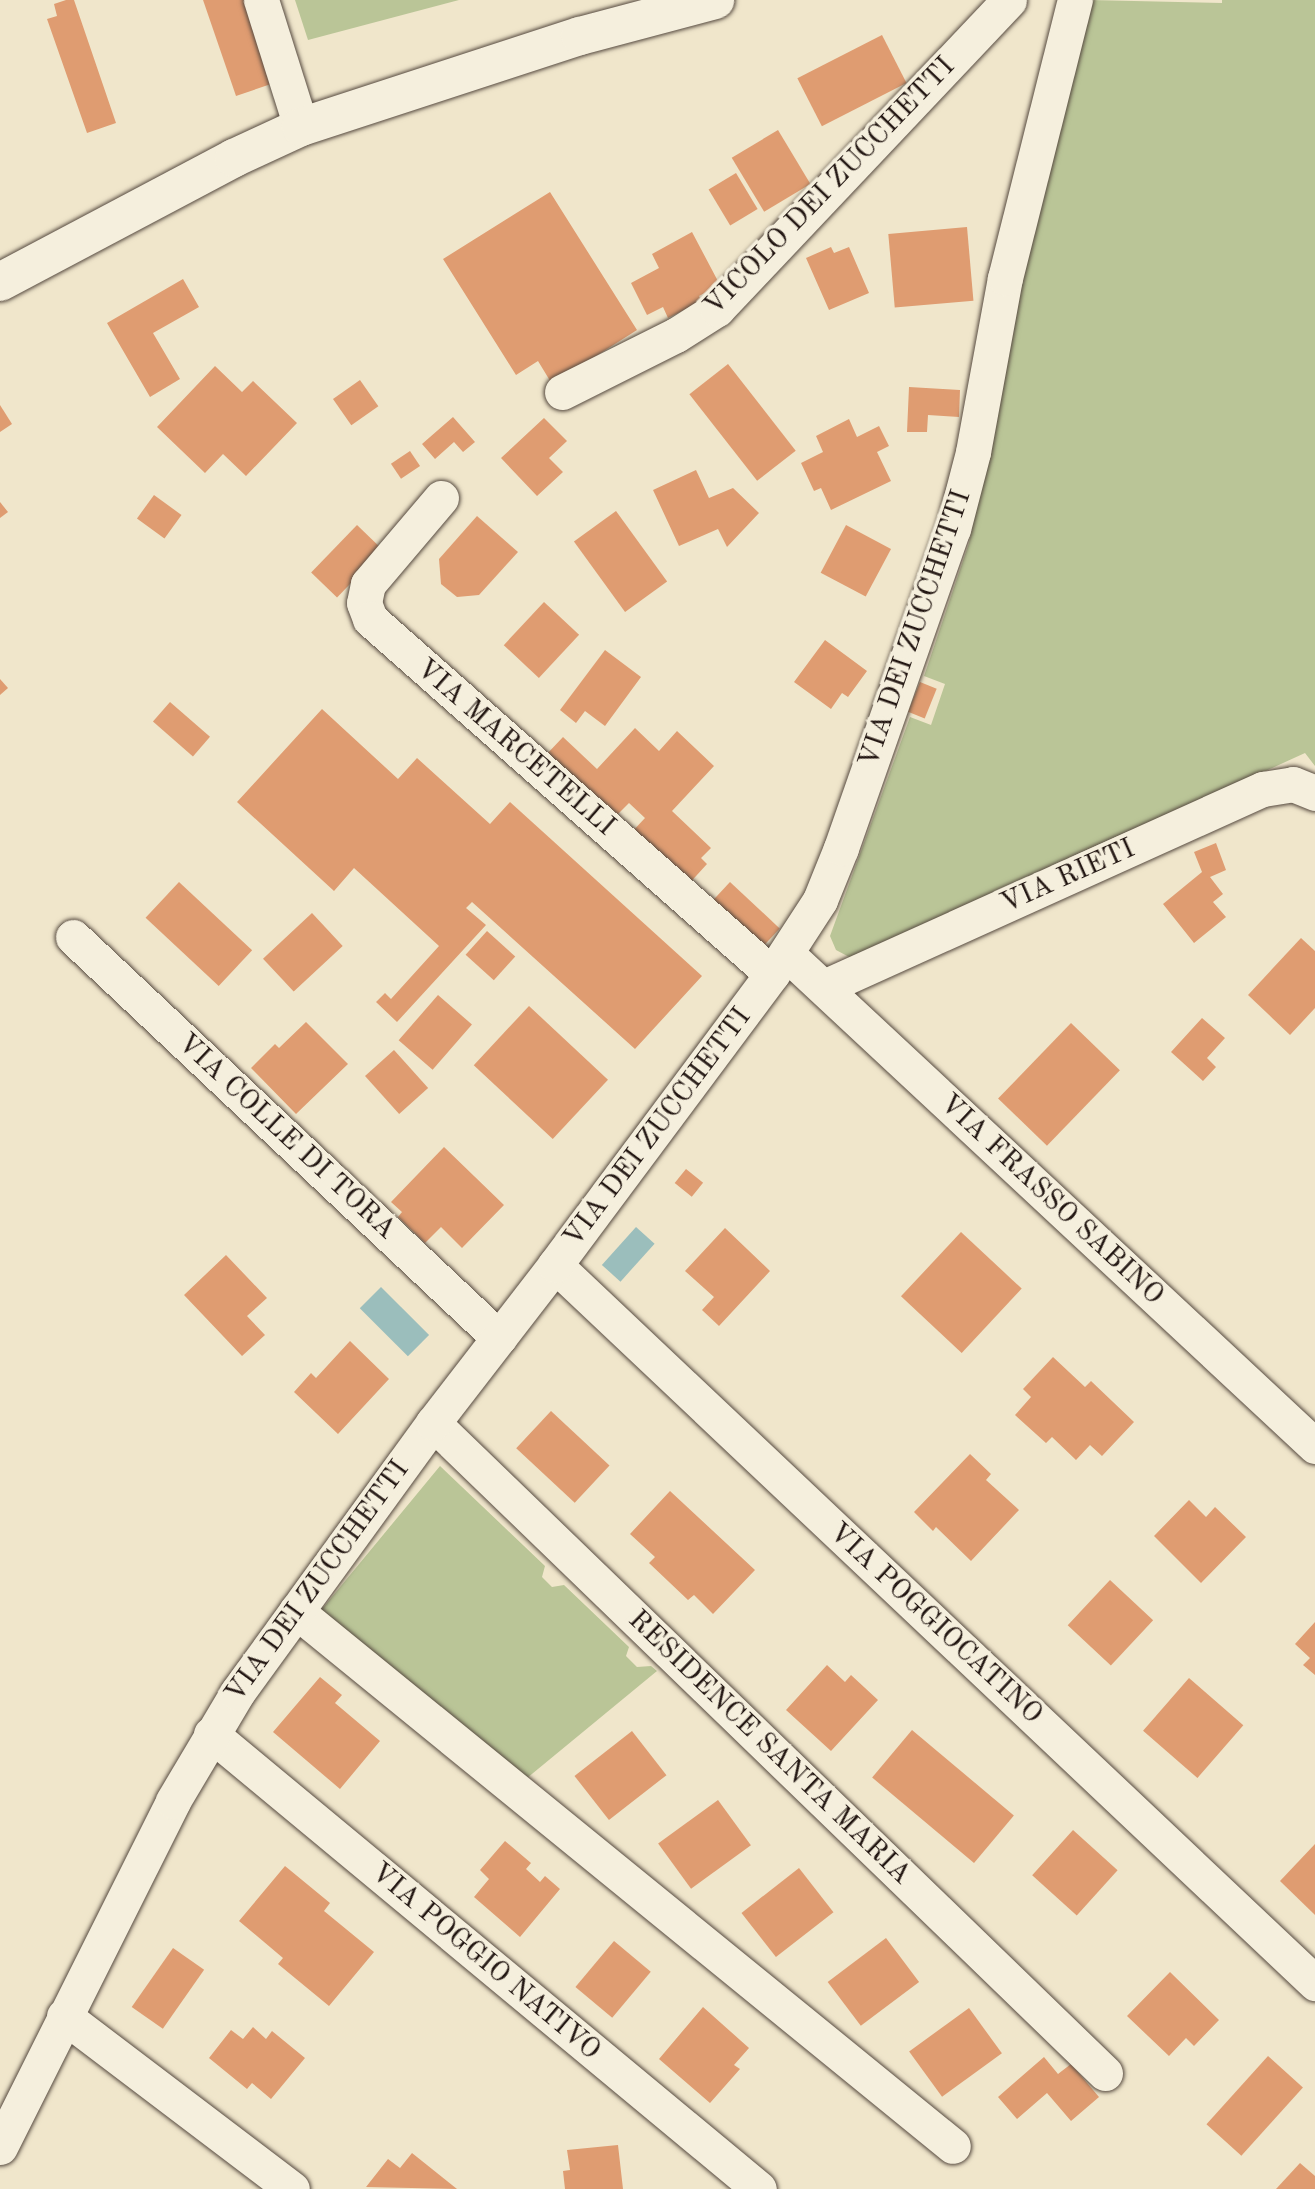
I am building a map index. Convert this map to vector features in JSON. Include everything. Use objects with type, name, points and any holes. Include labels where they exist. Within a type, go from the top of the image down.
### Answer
[{"type":"main road","points":[[0,282],[234,158],[300,127],[580,36],[715,0]]},
{"type":"street","points":[[261,0],[300,127]]},
{"type":"street","name":"VICOLO DEI ZUCCHETTI","points":[[562,392],[676,335],[717,309],[1009,0]]},
{"type":"street","name":"VIA DEI ZUCCHETTI","points":[[0,2147],[173,1801],[211,1734],[296,1611],[433,1423],[555,1265],[779,964],[811,916],[835,866],[953,529],[973,452],[1005,278],[1075,0]]},
{"type":"street","name":"VIA MARCETELLI","points":[[441,498],[368,584],[364,603],[370,620],[779,964]]},
{"type":"street","name":"VIA RIETI","points":[[824,987],[1263,789],[1293,785],[1315,793]]},
{"type":"street","name":"VIA COLLE DI TORA","points":[[73,937],[499,1338]]},
{"type":"street","name":"VIA FRASSO SABINO","points":[[779,964],[824,987],[1315,1446]]},
{"type":"street","name":"VIA POGGIOCATINO","points":[[555,1265],[1313,1977]]},
{"type":"street","name":"RESIDENCE SANTA MARIA","points":[[433,1423],[1105,2073]]},
{"type":"street","points":[[296,1611],[953,2146]]},
{"type":"street","name":"VIA POGGIO NATIVO","points":[[211,1734],[759,2189]]},
{"type":"street","points":[[64,2017],[292,2189]]},
{"type":"green space","points":[[295,0],[459,0],[308,40]]},
{"type":"green space","points":[[1090,0],[1222,3],[1222,0],[1315,0],[1315,766],[1305,753],[853,959],[836,950],[830,936],[910,717],[931,725],[945,684],[924,676],[969,543],[1061,96]]},
{"type":"green space","points":[[440,1466],[545,1566],[542,1577],[552,1587],[564,1585],[629,1647],[626,1656],[637,1667],[651,1666],[657,1671],[521,1783],[317,1615]]},
{"type":"water","points":[[636,1227],[655,1244],[620,1282],[602,1265]]},
{"type":"water","points":[[381,1287],[429,1335],[408,1356],[360,1308]]},
{"type":"building","points":[[74,0],[116,123],[87,133],[47,19],[57,16],[54,4]]},
{"type":"building","points":[[203,0],[246,0],[274,83],[236,96]]},
{"type":"building","points":[[882,35],[907,83],[822,126],[797,78]]},
{"type":"building","points":[[778,130],[810,184],[764,212],[732,158]]},
{"type":"building","points":[[736,173],[758,209],[730,225],[709,189]]},
{"type":"building","points":[[550,192],[637,330],[552,384],[538,361],[516,375],[443,259]]},
{"type":"building","points":[[967,227],[973,301],[895,308],[888,234]]},
{"type":"building","points":[[692,232],[720,285],[699,296],[702,301],[668,318],[663,307],[647,315],[631,283],[659,268],[652,254]]},
{"type":"building","points":[[831,247],[834,253],[849,247],[869,293],[829,310],[806,258]]},
{"type":"building","points":[[183,279],[199,307],[153,333],[180,379],[150,397],[107,323]]},
{"type":"building","points":[[728,364],[796,451],[757,481],[689,394]]},
{"type":"building","points":[[215,366],[242,392],[253,381],[297,423],[246,476],[223,454],[205,473],[157,427]]},
{"type":"building","points":[[360,380],[378,406],[351,425],[333,399]]},
{"type":"building","points":[[909,387],[960,390],[959,417],[928,415],[927,432],[907,432]]},
{"type":"building","points":[[0,405],[12,424],[0,432]]},
{"type":"building","points":[[453,417],[475,442],[463,452],[454,442],[435,459],[422,444]]},
{"type":"building","points":[[544,418],[567,441],[549,458],[563,472],[537,496],[501,458]]},
{"type":"building","points":[[849,419],[857,437],[879,426],[889,446],[877,452],[891,481],[831,510],[821,488],[814,491],[801,463],[823,452],[816,436]]},
{"type":"building","points":[[410,451],[420,466],[401,479],[391,464]]},
{"type":"building","points":[[696,470],[709,498],[733,488],[759,513],[727,547],[718,529],[679,546],[653,490]]},
{"type":"building","points":[[154,495],[182,515],[164,538],[137,518]]},
{"type":"building","points":[[0,502],[8,512],[0,518]]},
{"type":"building","points":[[616,511],[667,581],[625,612],[574,542]]},
{"type":"building","points":[[477,516],[518,552],[479,595],[457,597],[441,584],[439,559]]},
{"type":"building","points":[[357,525],[383,550],[337,597],[311,572]]},
{"type":"building","points":[[846,525],[891,549],[866,597],[821,573]]},
{"type":"building","points":[[544,602],[579,635],[539,678],[504,645]]},
{"type":"building","points":[[825,640],[867,671],[848,697],[842,693],[831,709],[794,682]]},
{"type":"building","points":[[605,650],[641,677],[605,726],[585,711],[576,723],[560,710]]},
{"type":"building","points":[[0,679],[8,688],[0,695]]},
{"type":"building","points":[[920,682],[937,689],[925,718],[908,712]]},
{"type":"building","points":[[170,702],[210,737],[193,756],[153,722]]},
{"type":"building","points":[[322,709],[398,779],[417,758],[490,824],[510,802],[702,976],[635,1049],[472,902],[466,908],[486,925],[397,1022],[376,1002],[385,993],[391,999],[439,946],[354,868],[334,891],[237,802]]},
{"type":"building","points":[[635,728],[659,751],[677,731],[714,766],[672,811],[711,848],[701,858],[707,864],[686,887],[630,834],[645,818],[629,803],[612,820],[545,756],[563,737],[597,769]]},
{"type":"building","points":[[1216,843],[1226,870],[1210,877],[1223,894],[1213,902],[1226,917],[1194,943],[1163,904],[1202,872],[1194,852]]},
{"type":"building","points":[[179,882],[252,950],[219,986],[146,918]]},
{"type":"building","points":[[730,882],[780,928],[759,950],[710,904]]},
{"type":"building","points":[[312,913],[343,946],[294,992],[263,959]]},
{"type":"building","points":[[487,931],[515,956],[494,980],[466,955]]},
{"type":"building","points":[[1301,938],[1315,951],[1315,1008],[1290,1035],[1248,995]]},
{"type":"building","points":[[438,995],[472,1025],[433,1070],[399,1040]]},
{"type":"building","points":[[529,1006],[608,1080],[553,1139],[474,1065]]},
{"type":"building","points":[[1202,1018],[1225,1038],[1207,1058],[1216,1067],[1203,1081],[1171,1052]]},
{"type":"building","points":[[306,1022],[348,1064],[296,1114],[251,1068],[275,1044],[279,1048]]},
{"type":"building","points":[[1071,1023],[1120,1070],[1047,1146],[998,1099]]},
{"type":"building","points":[[394,1050],[428,1088],[399,1114],[365,1076]]},
{"type":"building","points":[[444,1147],[504,1205],[462,1248],[441,1227],[425,1243],[398,1217],[402,1212],[391,1202]]},
{"type":"building","points":[[686,1169],[703,1183],[692,1197],[675,1183]]},
{"type":"building","points":[[725,1228],[770,1271],[719,1326],[702,1310],[714,1297],[685,1271]]},
{"type":"building","points":[[961,1232],[1022,1289],[962,1353],[901,1296]]},
{"type":"building","points":[[226,1255],[267,1298],[247,1316],[265,1335],[242,1356],[184,1295]]},
{"type":"building","points":[[350,1341],[389,1379],[338,1434],[294,1392],[311,1373],[316,1378]]},
{"type":"building","points":[[1053,1357],[1085,1387],[1091,1381],[1134,1422],[1102,1456],[1090,1445],[1076,1460],[1052,1437],[1046,1443],[1015,1415],[1031,1397],[1023,1389]]},
{"type":"building","points":[[551,1411],[610,1466],[575,1503],[516,1448]]},
{"type":"building","points":[[970,1454],[991,1474],[986,1480],[1019,1510],[971,1561],[936,1527],[933,1531],[914,1512]]},
{"type":"building","points":[[670,1491],[755,1570],[713,1614],[694,1595],[688,1600],[649,1563],[655,1557],[630,1534]]},
{"type":"building","points":[[1189,1500],[1206,1517],[1215,1507],[1246,1537],[1201,1583],[1154,1536]]},
{"type":"building","points":[[1110,1580],[1153,1620],[1111,1666],[1068,1625]]},
{"type":"building","points":[[1315,1622],[1315,1675],[1303,1665],[1310,1658],[1295,1644]]},
{"type":"building","points":[[827,1665],[845,1682],[851,1675],[878,1700],[831,1751],[786,1710]]},
{"type":"building","points":[[320,1677],[342,1695],[335,1703],[380,1741],[340,1789],[273,1732]]},
{"type":"building","points":[[1189,1678],[1243,1725],[1197,1778],[1143,1731]]},
{"type":"building","points":[[912,1730],[1014,1815],[974,1863],[872,1777]]},
{"type":"building","points":[[632,1731],[666,1775],[609,1820],[574,1776]]},
{"type":"building","points":[[718,1800],[751,1845],[691,1889],[658,1843]]},
{"type":"building","points":[[1073,1830],[1118,1870],[1077,1915],[1032,1875]]},
{"type":"building","points":[[505,1841],[531,1863],[526,1869],[540,1882],[545,1876],[560,1889],[520,1937],[474,1897],[489,1879],[480,1870]]},
{"type":"building","points":[[1315,1844],[1315,1915],[1280,1881]]},
{"type":"building","points":[[285,1866],[330,1903],[324,1911],[374,1952],[329,2006],[278,1964],[283,1958],[239,1921]]},
{"type":"building","points":[[799,1868],[833,1912],[776,1957],[741,1913]]},
{"type":"building","points":[[886,1938],[919,1982],[861,2026],[828,1982]]},
{"type":"building","points":[[614,1941],[651,1972],[612,2018],[575,1987]]},
{"type":"building","points":[[173,1948],[204,1970],[163,2029],[132,2007]]},
{"type":"building","points":[[1170,1972],[1219,2020],[1194,2046],[1186,2038],[1169,2056],[1127,2016]]},
{"type":"building","points":[[703,2007],[749,2048],[734,2065],[740,2069],[710,2103],[659,2059]]},
{"type":"building","points":[[969,2008],[1002,2053],[942,2097],[909,2051]]},
{"type":"building","points":[[253,2027],[266,2039],[272,2031],[305,2058],[271,2099],[252,2083],[247,2089],[209,2058],[231,2030],[243,2039]]},
{"type":"building","points":[[1268,2056],[1303,2087],[1241,2156],[1206,2124]]},
{"type":"building","points":[[1044,2057],[1058,2074],[1071,2064],[1099,2097],[1071,2121],[1047,2093],[1017,2119],[998,2097]]},
{"type":"building","points":[[618,2145],[623,2189],[565,2189],[563,2171],[570,2170],[567,2150]]},
{"type":"building","points":[[412,2153],[457,2189],[366,2187],[388,2159],[400,2168]]},
{"type":"building","points":[[1300,2163],[1315,2176],[1315,2189],[1276,2189]]}]
